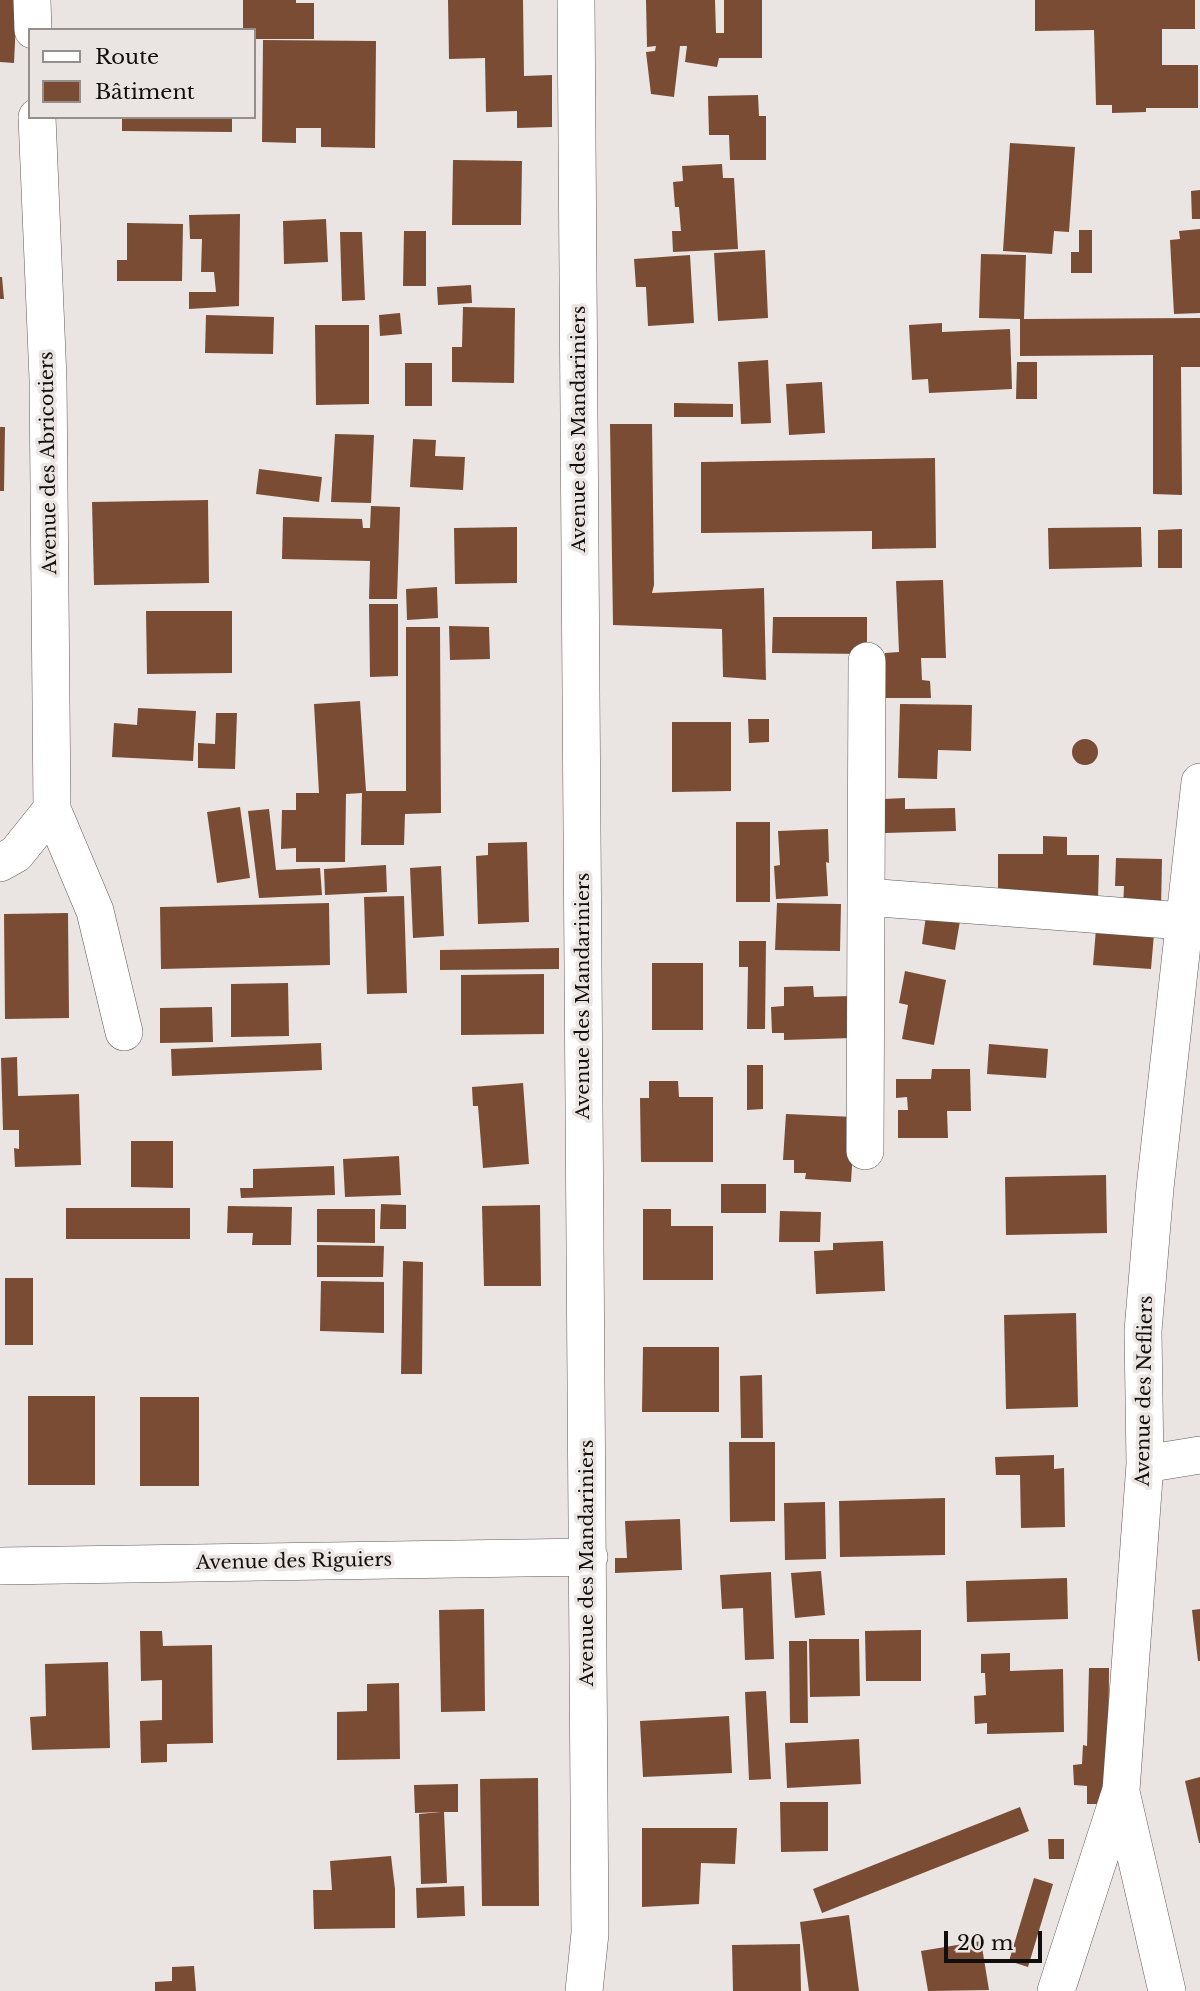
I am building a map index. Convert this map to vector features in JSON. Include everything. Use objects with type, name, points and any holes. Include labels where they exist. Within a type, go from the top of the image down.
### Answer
[{"type":"street","points":[[32,0],[33,28]]},
{"type":"street","name":"Avenue des Mandariniers","points":[[576,0],[589,1557],[590,1933],[584,1991]]},
{"type":"street","name":"Avenue des Abricotiers","points":[[37,119],[48,379],[52,809]]},
{"type":"street","points":[[865,1150],[867,661]]},
{"type":"street","name":"Avenue des Nefliers","points":[[1056,1991],[1121,1790],[1145,1464],[1143,1331],[1155,1188],[1183,920],[1198,825],[1200,782]]},
{"type":"street","points":[[0,863],[16,854],[52,809],[95,911],[124,1031]]},
{"type":"street","points":[[866,897],[1183,920]]},
{"type":"street","points":[[1145,1464],[1200,1455]]},
{"type":"street","name":"Avenue des Riguiers","points":[[0,1566],[589,1557]]},
{"type":"street","points":[[1121,1790],[1167,1991]]},
{"type":"building","points":[[0,0],[17,0],[14,63],[0,62]]},
{"type":"building","points":[[243,0],[296,0],[296,3],[314,3],[314,39],[256,39],[256,28],[243,28]]},
{"type":"building","points":[[448,0],[523,0],[524,76],[552,75],[552,127],[517,128],[517,111],[486,112],[485,58],[449,59]]},
{"type":"building","points":[[646,0],[715,0],[716,33],[724,33],[724,0],[762,0],[762,58],[719,58],[717,67],[685,62],[687,46],[680,46],[674,97],[651,94],[646,52],[655,51],[656,46],[647,47]]},
{"type":"building","points":[[1035,0],[1195,0],[1195,29],[1162,29],[1162,65],[1198,65],[1198,108],[1146,108],[1146,112],[1112,113],[1112,105],[1096,105],[1094,30],[1035,31]]},
{"type":"building","points":[[263,40],[376,41],[375,148],[321,147],[321,128],[296,128],[296,143],[262,142]]},
{"type":"building","points":[[758,95],[759,116],[766,116],[766,160],[730,160],[729,135],[709,135],[708,96]]},
{"type":"building","points":[[122,119],[232,119],[232,132],[122,131]]},
{"type":"building","points":[[1010,143],[1075,147],[1069,232],[1054,231],[1052,254],[1003,251]]},
{"type":"building","points":[[453,160],[522,161],[521,225],[452,225]]},
{"type":"building","points":[[722,164],[723,178],[734,178],[738,249],[673,252],[672,231],[681,231],[673,182],[683,181],[682,166]]},
{"type":"building","points":[[1200,190],[1200,219],[1192,219],[1191,191]]},
{"type":"building","points":[[240,214],[239,306],[189,309],[189,292],[216,292],[214,272],[201,272],[202,239],[190,239],[189,215]]},
{"type":"building","points":[[326,219],[328,262],[284,264],[283,221]]},
{"type":"building","points":[[127,223],[183,224],[182,281],[117,281],[117,260],[127,260]]},
{"type":"building","points":[[1200,229],[1200,313],[1174,314],[1170,240],[1180,239],[1179,231]]},
{"type":"building","points":[[1079,230],[1092,230],[1092,273],[1071,273],[1071,252],[1079,252]]},
{"type":"building","points":[[404,231],[426,231],[426,286],[403,286]]},
{"type":"building","points":[[340,232],[362,232],[365,300],[342,301]]},
{"type":"building","points":[[765,250],[768,318],[718,321],[714,253]]},
{"type":"building","points":[[981,254],[1026,255],[1024,319],[1200,318],[1200,367],[1181,367],[1182,495],[1153,494],[1153,355],[1020,356],[1020,319],[979,318]]},
{"type":"building","points":[[690,255],[694,323],[648,326],[646,287],[636,287],[634,259]]},
{"type":"building","points":[[2,277],[4,299],[0,299]]},
{"type":"building","points":[[471,285],[472,303],[438,305],[437,287]]},
{"type":"building","points":[[463,307],[515,308],[514,383],[452,382],[452,347],[462,347]]},
{"type":"building","points":[[400,313],[402,334],[380,336],[379,315]]},
{"type":"building","points":[[206,315],[274,317],[273,354],[205,353]]},
{"type":"building","points":[[942,323],[942,332],[1010,329],[1012,389],[929,393],[928,379],[912,380],[909,325]]},
{"type":"building","points":[[315,325],[369,325],[369,404],[316,405]]},
{"type":"building","points":[[768,360],[771,423],[741,424],[738,362]]},
{"type":"building","points":[[1017,362],[1037,362],[1037,399],[1016,399]]},
{"type":"building","points":[[405,363],[432,363],[432,406],[405,406]]},
{"type":"building","points":[[822,382],[825,433],[789,435],[786,384]]},
{"type":"building","points":[[674,403],[733,404],[733,417],[674,417]]},
{"type":"building","points":[[610,424],[652,424],[652,593],[764,588],[766,680],[723,677],[722,629],[613,625]]},
{"type":"building","points":[[0,427],[5,427],[4,491],[0,491]]},
{"type":"building","points":[[335,434],[374,435],[371,503],[331,502]]},
{"type":"building","points":[[413,439],[436,440],[435,456],[465,457],[463,490],[410,487]]},
{"type":"building","points":[[935,458],[936,548],[872,549],[872,531],[701,533],[701,462]]},
{"type":"building","points":[[259,469],[322,477],[319,502],[256,494]]},
{"type":"building","points":[[208,500],[209,583],[94,585],[92,502]]},
{"type":"building","points":[[371,506],[400,507],[397,599],[369,599],[370,561],[282,559],[283,517],[362,519],[363,528],[370,528]]},
{"type":"building","points":[[517,527],[517,583],[455,584],[454,528]]},
{"type":"building","points":[[1141,527],[1142,567],[1049,569],[1048,528]]},
{"type":"building","points":[[1182,529],[1182,568],[1158,568],[1158,530]]},
{"type":"building","points":[[943,580],[946,658],[921,658],[922,680],[930,681],[931,698],[880,698],[881,681],[886,682],[885,653],[899,652],[896,581]]},
{"type":"building","points":[[437,587],[438,618],[407,620],[406,589]]},
{"type":"building","points":[[369,604],[398,604],[398,676],[370,677]]},
{"type":"building","points":[[146,611],[232,611],[232,673],[147,674]]},
{"type":"building","points":[[773,617],[867,617],[867,654],[772,653]]},
{"type":"building","points":[[449,626],[489,627],[490,659],[450,660]]},
{"type":"building","points":[[406,627],[440,627],[441,813],[405,814],[404,845],[361,845],[362,793],[346,794],[345,862],[296,862],[296,848],[281,849],[282,810],[296,810],[296,793],[319,793],[314,704],[360,701],[366,791],[406,791]]},
{"type":"building","points":[[900,704],[972,705],[971,751],[938,750],[937,779],[898,778]]},
{"type":"building","points":[[138,708],[196,711],[193,761],[112,757],[114,723],[137,725]]},
{"type":"building","points":[[216,713],[237,713],[235,769],[198,768],[198,743],[215,744]]},
{"type":"building","points":[[748,719],[769,719],[769,742],[749,743]]},
{"type":"building","points":[[672,722],[731,722],[731,791],[672,792]]},
{"type":"building","points":[[1085,739],[1095,742],[1098,752],[1095,762],[1085,765],[1075,762],[1072,752],[1075,742]]},
{"type":"building","points":[[905,798],[905,809],[955,808],[956,831],[885,833],[884,799]]},
{"type":"building","points":[[240,807],[250,878],[217,883],[207,812]]},
{"type":"building","points":[[269,809],[276,870],[320,868],[322,895],[259,898],[248,811]]},
{"type":"building","points":[[736,822],[770,822],[770,902],[736,902]]},
{"type":"building","points":[[828,829],[828,896],[776,899],[774,866],[780,865],[778,831]]},
{"type":"building","points":[[1043,836],[1067,837],[1067,855],[1099,855],[1098,899],[998,899],[998,854],[1043,854]]},
{"type":"building","points":[[527,842],[529,922],[478,924],[476,856],[488,855],[488,843]]},
{"type":"building","points":[[1116,858],[1162,859],[1161,910],[1123,910],[1124,886],[1115,886]]},
{"type":"building","points":[[386,865],[387,892],[325,895],[324,869]]},
{"type":"building","points":[[441,866],[444,936],[413,938],[410,868]]},
{"type":"building","points":[[404,896],[407,993],[367,994],[364,897]]},
{"type":"building","points":[[329,903],[330,965],[161,969],[160,907]]},
{"type":"building","points":[[777,903],[841,904],[840,951],[775,950]]},
{"type":"building","points":[[927,909],[961,915],[955,950],[922,944]]},
{"type":"building","points":[[68,913],[69,1018],[5,1019],[4,914]]},
{"type":"building","points":[[1096,929],[1154,934],[1151,969],[1093,965]]},
{"type":"building","points":[[739,941],[766,941],[765,1029],[747,1029],[748,967],[739,967]]},
{"type":"building","points":[[559,948],[559,969],[440,970],[440,950]]},
{"type":"building","points":[[652,963],[703,963],[703,1030],[652,1030]]},
{"type":"building","points":[[905,971],[946,980],[934,1045],[902,1039],[908,1005],[899,1003]]},
{"type":"building","points":[[544,974],[544,1034],[461,1035],[461,975]]},
{"type":"building","points":[[288,983],[289,1036],[231,1037],[231,984]]},
{"type":"building","points":[[813,986],[814,997],[852,996],[853,1038],[784,1040],[784,1033],[772,1033],[771,1007],[784,1006],[784,987]]},
{"type":"building","points":[[212,1007],[213,1042],[160,1043],[160,1008]]},
{"type":"building","points":[[321,1043],[322,1070],[172,1076],[171,1049]]},
{"type":"building","points":[[989,1044],[1048,1049],[1046,1078],[987,1074]]},
{"type":"building","points":[[17,1057],[18,1096],[79,1094],[81,1165],[15,1167],[14,1148],[19,1149],[19,1130],[3,1130],[1,1058]]},
{"type":"building","points":[[747,1065],[763,1065],[763,1109],[747,1110]]},
{"type":"building","points":[[932,1069],[970,1069],[971,1111],[947,1111],[948,1138],[898,1138],[898,1110],[908,1110],[907,1097],[896,1098],[896,1079],[931,1079]]},
{"type":"building","points":[[649,1081],[678,1081],[679,1097],[713,1097],[713,1162],[641,1162],[640,1098],[649,1098]]},
{"type":"building","points":[[523,1083],[529,1164],[483,1168],[478,1106],[473,1106],[472,1087]]},
{"type":"building","points":[[786,1114],[855,1117],[851,1182],[805,1179],[806,1173],[794,1173],[794,1160],[783,1160]]},
{"type":"building","points":[[131,1141],[173,1141],[173,1188],[131,1187]]},
{"type":"building","points":[[399,1156],[401,1195],[345,1197],[343,1159]]},
{"type":"building","points":[[334,1166],[335,1195],[241,1198],[240,1188],[253,1188],[253,1169]]},
{"type":"building","points":[[1106,1175],[1107,1233],[1006,1235],[1005,1177]]},
{"type":"building","points":[[721,1184],[766,1184],[766,1213],[721,1213]]},
{"type":"building","points":[[381,1204],[406,1205],[406,1229],[380,1229]]},
{"type":"building","points":[[540,1205],[541,1286],[484,1286],[482,1206]]},
{"type":"building","points":[[228,1206],[292,1207],[291,1245],[252,1245],[253,1233],[227,1233]]},
{"type":"building","points":[[66,1208],[190,1208],[190,1239],[66,1239]]},
{"type":"building","points":[[317,1209],[375,1209],[375,1243],[317,1242]]},
{"type":"building","points":[[643,1209],[671,1209],[671,1226],[713,1226],[713,1280],[643,1280]]},
{"type":"building","points":[[780,1211],[821,1212],[820,1242],[779,1242]]},
{"type":"building","points":[[883,1241],[885,1291],[816,1294],[814,1251],[833,1250],[833,1243]]},
{"type":"building","points":[[317,1245],[384,1246],[383,1277],[317,1277]]},
{"type":"building","points":[[403,1261],[423,1262],[422,1374],[401,1374]]},
{"type":"building","points":[[5,1278],[33,1278],[33,1345],[5,1345]]},
{"type":"building","points":[[321,1281],[384,1282],[384,1333],[320,1331]]},
{"type":"building","points":[[1076,1313],[1078,1407],[1006,1409],[1004,1315]]},
{"type":"building","points":[[643,1347],[719,1347],[719,1412],[642,1412]]},
{"type":"building","points":[[762,1375],[763,1438],[741,1438],[740,1376]]},
{"type":"building","points":[[28,1396],[95,1396],[95,1485],[28,1485]]},
{"type":"building","points":[[140,1397],[199,1397],[199,1486],[140,1486]]},
{"type":"building","points":[[729,1442],[775,1442],[775,1521],[730,1522]]},
{"type":"building","points":[[1054,1455],[1054,1469],[1064,1468],[1065,1527],[1021,1528],[1020,1475],[996,1475],[995,1457]]},
{"type":"building","points":[[945,1498],[945,1555],[840,1557],[839,1501]]},
{"type":"building","points":[[825,1502],[826,1559],[785,1560],[784,1503]]},
{"type":"building","points":[[680,1519],[682,1570],[615,1573],[615,1558],[627,1558],[625,1521]]},
{"type":"building","points":[[821,1571],[825,1615],[795,1618],[791,1573]]},
{"type":"building","points":[[771,1572],[774,1659],[745,1660],[743,1608],[722,1609],[720,1575]]},
{"type":"building","points":[[1067,1578],[1068,1619],[967,1622],[966,1581]]},
{"type":"building","points":[[484,1609],[485,1711],[441,1712],[439,1610]]},
{"type":"building","points":[[1200,1609],[1200,1661],[1198,1661],[1192,1610]]},
{"type":"building","points":[[921,1630],[921,1681],[866,1681],[865,1631]]},
{"type":"building","points":[[140,1631],[162,1631],[163,1646],[212,1645],[213,1743],[167,1744],[167,1762],[141,1763],[140,1721],[162,1720],[162,1680],[141,1681]]},
{"type":"building","points":[[809,1639],[859,1639],[860,1696],[810,1697]]},
{"type":"building","points":[[789,1641],[807,1641],[808,1723],[790,1723]]},
{"type":"building","points":[[1010,1653],[1010,1671],[1063,1669],[1064,1732],[987,1734],[987,1723],[975,1724],[974,1696],[986,1695],[985,1673],[981,1673],[981,1654]]},
{"type":"building","points":[[108,1662],[110,1748],[32,1750],[30,1717],[46,1716],[45,1664]]},
{"type":"building","points":[[1089,1668],[1109,1668],[1108,1804],[1087,1804],[1087,1786],[1074,1785],[1073,1765],[1082,1764],[1083,1745],[1087,1746]]},
{"type":"building","points":[[399,1683],[400,1759],[337,1760],[337,1712],[367,1711],[367,1684]]},
{"type":"building","points":[[766,1691],[771,1779],[749,1780],[745,1692]]},
{"type":"building","points":[[729,1716],[732,1773],[643,1777],[640,1721]]},
{"type":"building","points":[[859,1739],[861,1784],[787,1788],[785,1743]]},
{"type":"building","points":[[1200,1777],[1200,1843],[1199,1843],[1185,1781]]},
{"type":"building","points":[[538,1778],[539,1906],[482,1906],[480,1779]]},
{"type":"building","points":[[458,1784],[458,1812],[444,1812],[447,1883],[421,1884],[419,1814],[441,1812],[415,1813],[414,1785]]},
{"type":"building","points":[[780,1802],[828,1802],[828,1851],[781,1852]]},
{"type":"building","points":[[1020,1807],[1029,1831],[822,1913],[813,1889]]},
{"type":"building","points":[[642,1828],[737,1828],[735,1864],[701,1863],[699,1904],[642,1907]]},
{"type":"building","points":[[1048,1839],[1064,1839],[1064,1859],[1049,1859]]},
{"type":"building","points":[[391,1856],[395,1889],[395,1928],[314,1929],[313,1890],[332,1890],[330,1861]]},
{"type":"building","points":[[1034,1878],[1053,1884],[1028,1967],[1009,1961]]},
{"type":"building","points":[[464,1886],[465,1916],[417,1918],[416,1888]]},
{"type":"building","points":[[849,1915],[859,1991],[809,1991],[800,1922]]},
{"type":"building","points":[[981,1941],[989,1990],[928,1991],[921,1951]]},
{"type":"building","points":[[800,1944],[801,1991],[733,1991],[732,1945]]},
{"type":"building","points":[[194,1966],[196,1991],[155,1991],[155,1982],[172,1981],[172,1967]]}]
